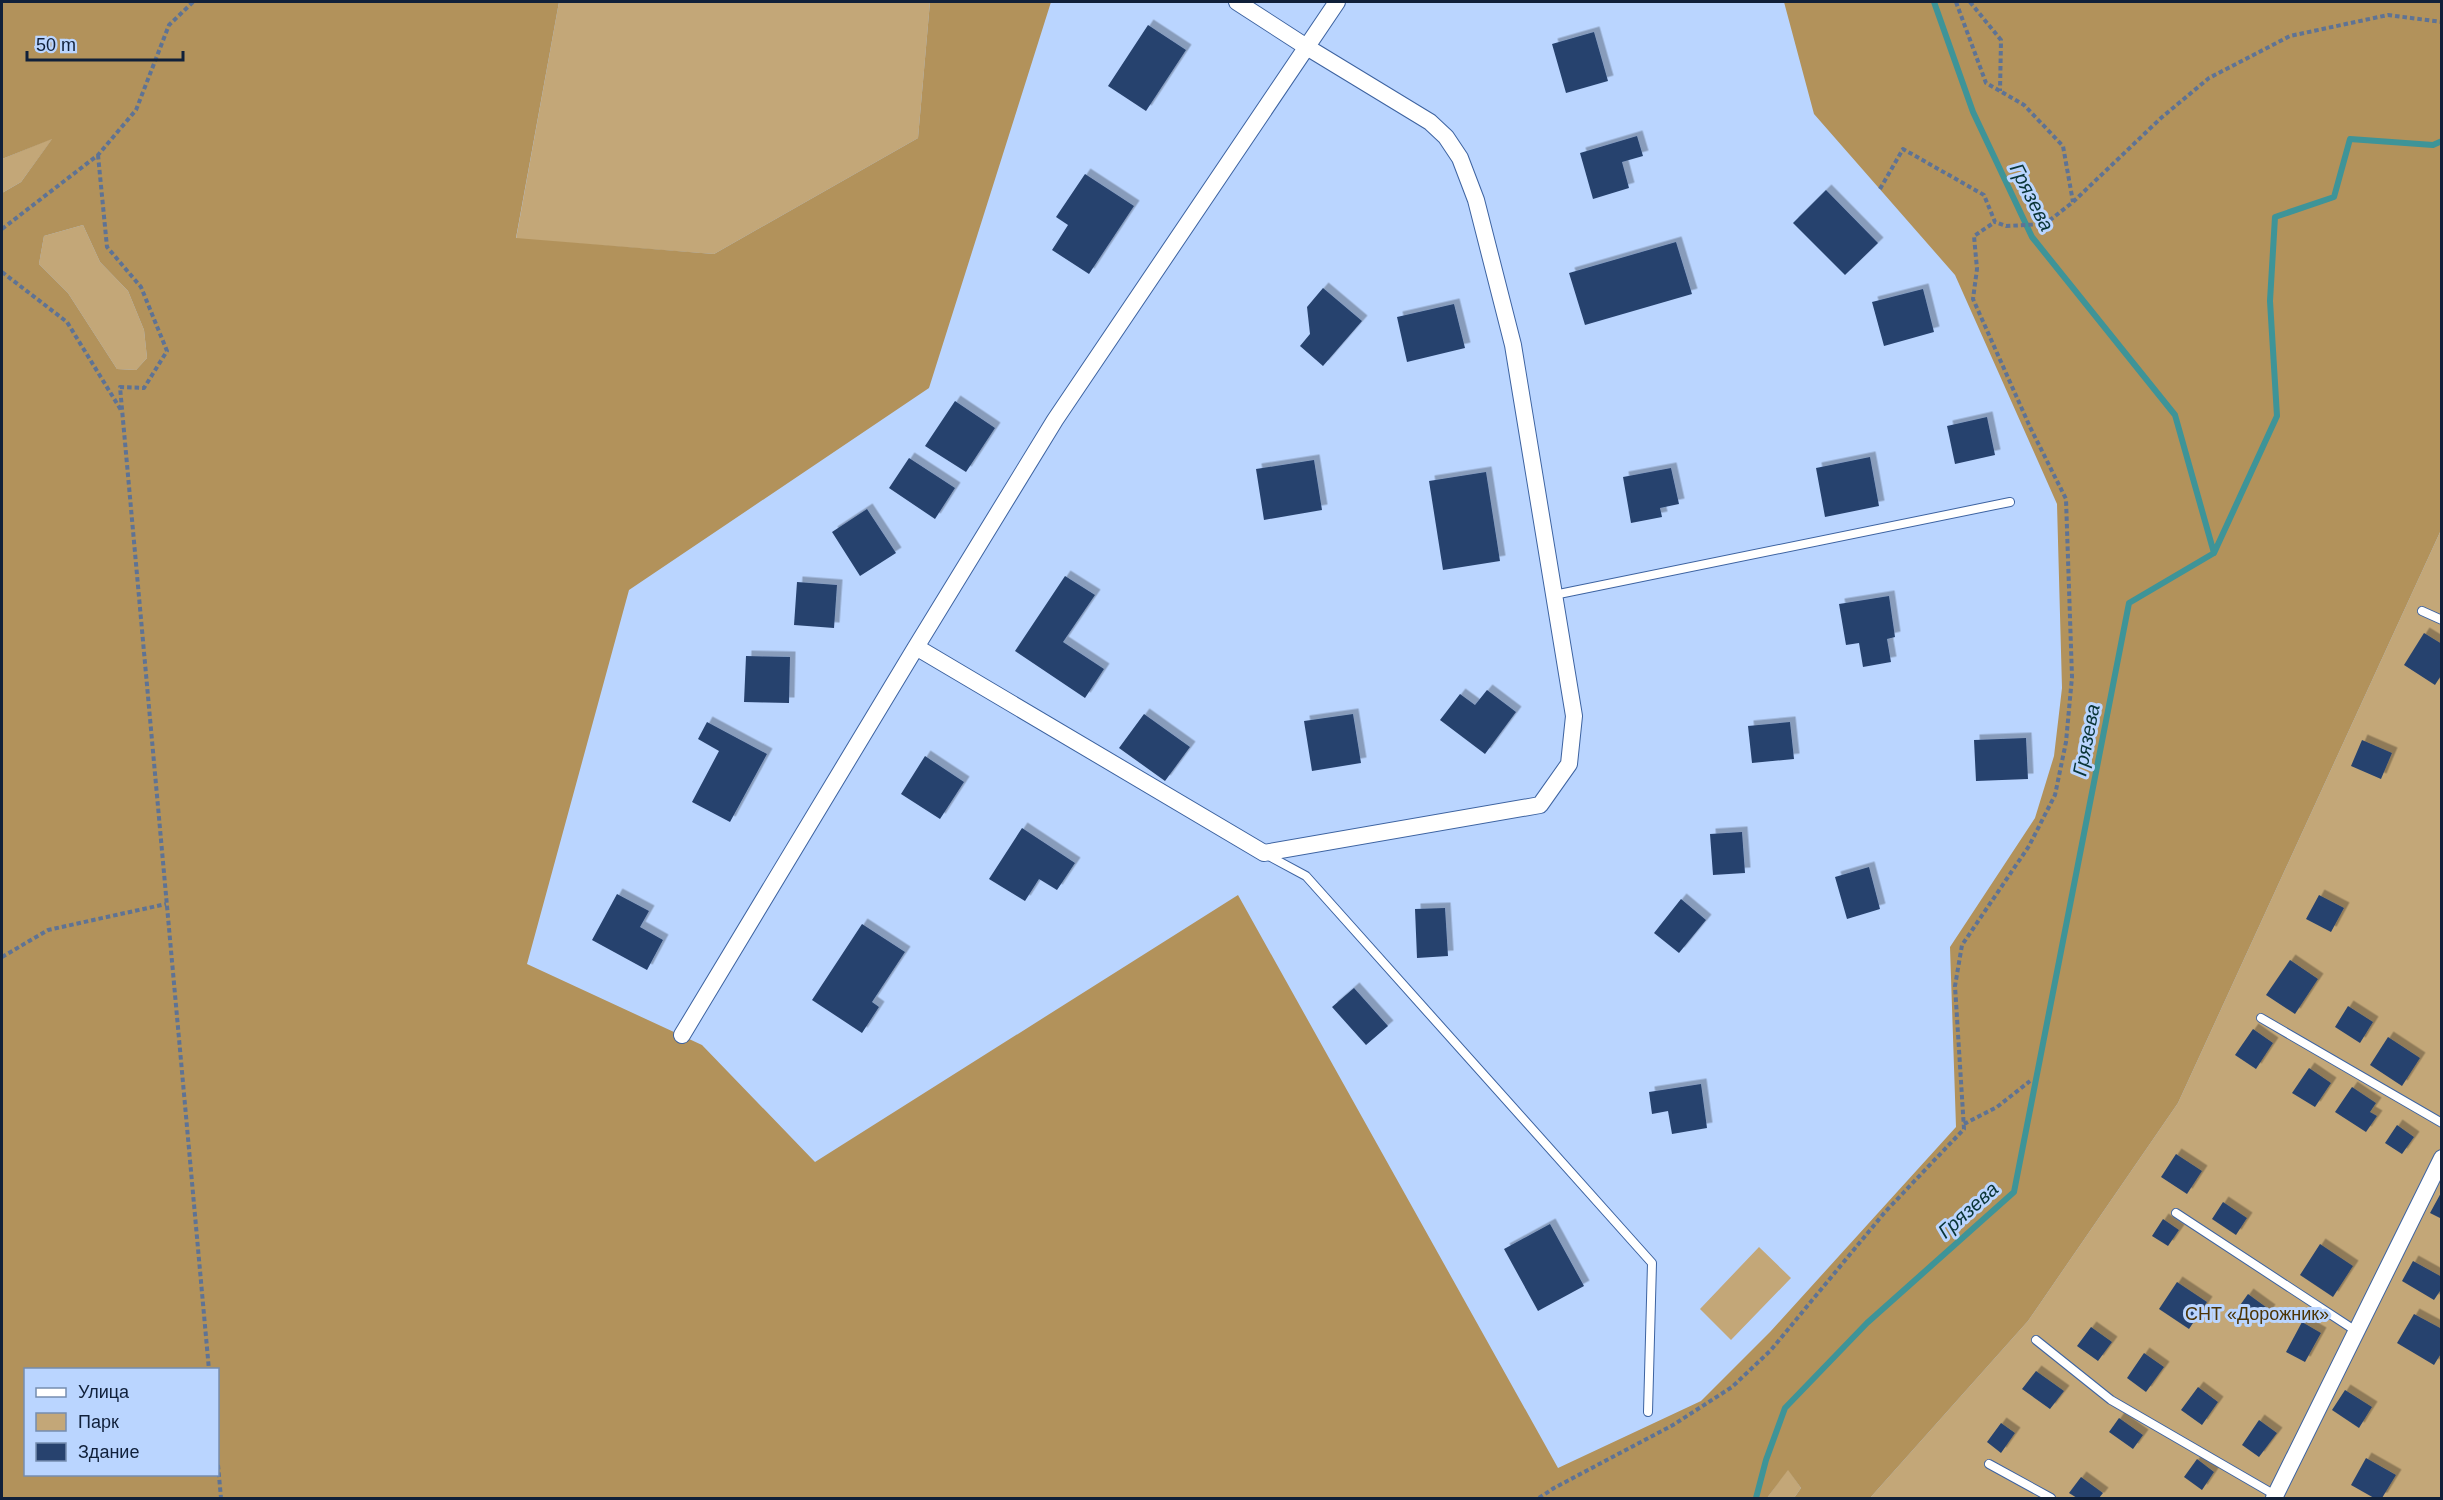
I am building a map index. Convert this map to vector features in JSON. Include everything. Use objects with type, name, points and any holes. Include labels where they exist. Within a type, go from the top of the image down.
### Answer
[{"type":"street","points":[[916,647],[1264,853],[1540,805],[1569,764],[1574,716],[1513,345],[1476,200],[1460,158],[1446,137],[1430,122],[1237,2]]},
{"type":"street","points":[[682,1035],[1055,420],[1336,2]]},
{"type":"street","points":[[2275,1497],[2442,1158]]},
{"type":"lane","points":[[1554,595],[2010,502]]},
{"type":"lane","points":[[2422,611],[2442,620]]},
{"type":"lane","points":[[1264,853],[1306,876],[1652,1263],[1648,1412]]},
{"type":"lane","points":[[2261,1018],[2442,1123]]},
{"type":"lane","points":[[2176,1213],[2356,1331]]},
{"type":"lane","points":[[2036,1340],[2111,1400],[2275,1497]]},
{"type":"lane","points":[[1989,1464],[2051,1498]]},
{"type":"path","points":[[2,229],[98,155],[136,110],[169,25],[193,2]]},
{"type":"path","points":[[1956,2],[1986,83],[2024,105],[2063,146],[2073,202]]},
{"type":"path","points":[[1970,2],[2001,40],[2000,91]]},
{"type":"path","points":[[1880,189],[1903,149],[1984,195],[1995,222],[2006,226],[2045,224],[2073,202],[2161,118],[2209,78],[2290,36],[2388,15],[2442,22]]},
{"type":"path","points":[[98,155],[107,247],[141,287],[167,351],[144,388],[120,387],[209,1368]]},
{"type":"path","points":[[1539,1498],[1673,1425],[1732,1387],[1771,1350],[1885,1212],[1964,1129],[1955,986],[1962,945],[2030,846],[2055,795],[2066,742],[2072,677],[2066,499],[2030,427],[1973,299],[1977,269],[1974,236],[1995,222]]},
{"type":"path","points":[[2,272],[67,322],[122,411]]},
{"type":"path","points":[[2,957],[48,930],[166,904]]},
{"type":"path","points":[[1964,1124],[1997,1107],[2030,1080]]},
{"type":"path","points":[[219,1476],[220,1498]]},
{"type":"green space","points":[[559,2],[930,2],[918,138],[714,254],[516,239]]},
{"type":"green space","points":[[53,138],[21,182],[2,193],[2,159]]},
{"type":"green space","points":[[83,225],[100,262],[128,291],[144,330],[147,358],[136,370],[117,369],[68,293],[39,264],[44,236]]},
{"type":"green space","name":"СНТ «Дорожник»","points":[[2441,530],[2441,1498],[1870,1498],[2028,1321],[2178,1103]]},
{"type":"green space","points":[[1759,1247],[1791,1278],[1731,1340],[1700,1309]]},
{"type":"green space","points":[[1788,1469],[1801,1488],[1794,1498],[1767,1498]]},
{"type":"shaded area","points":[[2,2],[559,2],[516,238],[714,254],[918,138],[930,2],[1051,2],[929,388],[629,590],[527,964],[702,1045],[815,1162],[1238,895],[1558,1468],[1701,1401],[1770,1332],[1956,1127],[1950,947],[2035,818],[2054,756],[2062,688],[2057,504],[1955,275],[1814,114],[1784,2],[2441,2],[2441,530],[2178,1103],[2028,1321],[1870,1498],[1794,1498],[1801,1488],[1788,1470],[1767,1498],[2,1498],[2,193],[21,182],[52,139],[2,159]],"holes":[[[83,225],[100,262],[128,291],[144,330],[147,358],[136,370],[117,369],[68,293],[39,264],[44,236]]]},
{"type":"building","points":[[1148,25],[1186,50],[1146,111],[1108,86]]},
{"type":"building","points":[[1594,32],[1608,81],[1566,93],[1552,44]]},
{"type":"building","points":[[1637,136],[1643,156],[1622,162],[1629,188],[1593,199],[1580,153]]},
{"type":"building","points":[[1085,174],[1134,206],[1089,274],[1052,250],[1068,225],[1056,217]]},
{"type":"building","points":[[1826,190],[1878,243],[1845,275],[1793,223]]},
{"type":"building","points":[[1676,242],[1692,294],[1585,325],[1569,273]]},
{"type":"building","points":[[1323,288],[1362,321],[1323,366],[1300,346],[1310,334],[1307,307]]},
{"type":"building","points":[[1923,289],[1934,332],[1884,346],[1872,302]]},
{"type":"building","points":[[1454,304],[1465,348],[1407,362],[1397,317]]},
{"type":"building","points":[[955,401],[995,428],[966,472],[925,446]]},
{"type":"building","points":[[1987,417],[1995,455],[1955,464],[1947,426]]},
{"type":"building","points":[[1870,457],[1879,506],[1825,517],[1816,468]]},
{"type":"building","points":[[909,458],[955,488],[935,519],[889,488]]},
{"type":"building","points":[[1314,460],[1322,510],[1264,520],[1256,469]]},
{"type":"building","points":[[1671,468],[1679,504],[1660,508],[1662,517],[1631,523],[1623,477]]},
{"type":"building","points":[[1486,472],[1500,561],[1443,570],[1429,481]]},
{"type":"building","points":[[867,509],[896,553],[860,576],[832,532]]},
{"type":"building","points":[[1065,576],[1095,595],[1063,642],[1104,669],[1085,698],[1015,651]]},
{"type":"building","points":[[797,582],[837,585],[834,628],[794,625]]},
{"type":"building","points":[[1889,596],[1895,637],[1887,639],[1891,662],[1863,667],[1859,643],[1846,645],[1839,604]]},
{"type":"building","points":[[2424,633],[2442,644],[2442,674],[2435,685],[2404,665]]},
{"type":"building","points":[[746,656],[790,657],[789,703],[744,702]]},
{"type":"building","points":[[1487,690],[1516,712],[1485,754],[1440,720],[1460,694],[1475,705]]},
{"type":"building","points":[[1144,714],[1190,747],[1165,781],[1119,748]]},
{"type":"building","points":[[1353,714],[1361,763],[1312,771],[1304,721]]},
{"type":"building","points":[[707,722],[767,754],[730,822],[692,802],[719,751],[698,739]]},
{"type":"building","points":[[1790,722],[1794,759],[1752,763],[1748,726]]},
{"type":"building","points":[[2026,738],[2028,779],[1976,781],[1974,740]]},
{"type":"building","points":[[2362,740],[2392,753],[2381,779],[2351,766]]},
{"type":"building","points":[[925,756],[964,782],[940,819],[901,794]]},
{"type":"building","points":[[1022,828],[1075,863],[1057,890],[1039,879],[1025,901],[989,879]]},
{"type":"building","points":[[1742,832],[1745,873],[1713,875],[1710,834]]},
{"type":"building","points":[[1869,867],[1880,909],[1847,919],[1835,877]]},
{"type":"building","points":[[617,894],[649,911],[640,927],[663,940],[647,970],[592,940]]},
{"type":"building","points":[[2319,895],[2344,908],[2331,932],[2306,919]]},
{"type":"building","points":[[1681,899],[1706,920],[1679,953],[1654,933]]},
{"type":"building","points":[[1445,908],[1448,956],[1417,958],[1415,909]]},
{"type":"building","points":[[862,924],[905,952],[872,1002],[879,1007],[862,1033],[812,1000]]},
{"type":"building","points":[[2290,960],[2318,979],[2295,1014],[2266,995]]},
{"type":"building","points":[[1354,988],[1388,1026],[1366,1045],[1332,1007]]},
{"type":"building","points":[[2348,1006],[2373,1022],[2360,1043],[2335,1027]]},
{"type":"building","points":[[2253,1029],[2273,1043],[2256,1069],[2235,1055]]},
{"type":"building","points":[[2388,1037],[2420,1058],[2402,1086],[2370,1065]]},
{"type":"building","points":[[2309,1068],[2331,1083],[2315,1107],[2292,1093]]},
{"type":"building","points":[[1701,1084],[1707,1128],[1672,1134],[1668,1111],[1652,1114],[1649,1092]]},
{"type":"building","points":[[2352,1087],[2376,1103],[2370,1112],[2377,1116],[2366,1132],[2335,1112]]},
{"type":"building","points":[[2397,1125],[2414,1137],[2402,1154],[2385,1143]]},
{"type":"building","points":[[2176,1154],[2202,1171],[2187,1194],[2161,1177]]},
{"type":"building","points":[[2442,1191],[2442,1219],[2430,1213]]},
{"type":"building","points":[[2223,1202],[2247,1218],[2236,1235],[2212,1219]]},
{"type":"building","points":[[2163,1219],[2179,1230],[2168,1246],[2152,1236]]},
{"type":"building","points":[[1550,1224],[1584,1286],[1538,1311],[1504,1249]]},
{"type":"building","points":[[2320,1244],[2353,1266],[2333,1297],[2300,1275]]},
{"type":"building","points":[[2413,1261],[2442,1277],[2442,1288],[2434,1300],[2402,1281]]},
{"type":"building","points":[[2177,1282],[2207,1302],[2189,1329],[2159,1309]]},
{"type":"building","points":[[2248,1294],[2270,1310],[2261,1323],[2238,1308]]},
{"type":"building","points":[[2414,1314],[2442,1329],[2442,1352],[2434,1365],[2397,1343]]},
{"type":"building","points":[[2302,1322],[2321,1333],[2305,1362],[2286,1352]]},
{"type":"building","points":[[2091,1327],[2112,1342],[2098,1361],[2077,1346]]},
{"type":"building","points":[[2144,1353],[2164,1367],[2146,1392],[2127,1378]]},
{"type":"building","points":[[2036,1371],[2064,1391],[2050,1409],[2022,1389]]},
{"type":"building","points":[[2198,1387],[2218,1402],[2202,1425],[2181,1410]]},
{"type":"building","points":[[2345,1390],[2372,1407],[2359,1428],[2332,1410]]},
{"type":"building","points":[[2119,1418],[2143,1435],[2133,1449],[2109,1432]]},
{"type":"building","points":[[2259,1420],[2277,1433],[2259,1457],[2242,1445]]},
{"type":"building","points":[[2001,1423],[2015,1433],[2001,1453],[1987,1442]]},
{"type":"building","points":[[2366,1458],[2396,1475],[2382,1498],[2374,1498],[2351,1485]]},
{"type":"building","points":[[2197,1459],[2214,1472],[2202,1490],[2184,1477]]},
{"type":"building","points":[[2081,1477],[2103,1493],[2099,1498],[2077,1498],[2069,1493]]},
{"type":"waterway","name":"Грязева","points":[[1756,1498],[1766,1460],[1785,1408],[1867,1323],[2014,1192],[2129,603],[2214,553],[2175,415],[2032,237],[1973,112],[1934,2]]},
{"type":"waterway","points":[[2214,553],[2277,416],[2270,301],[2275,217],[2334,197],[2350,139],[2433,145],[2442,141]]}]
